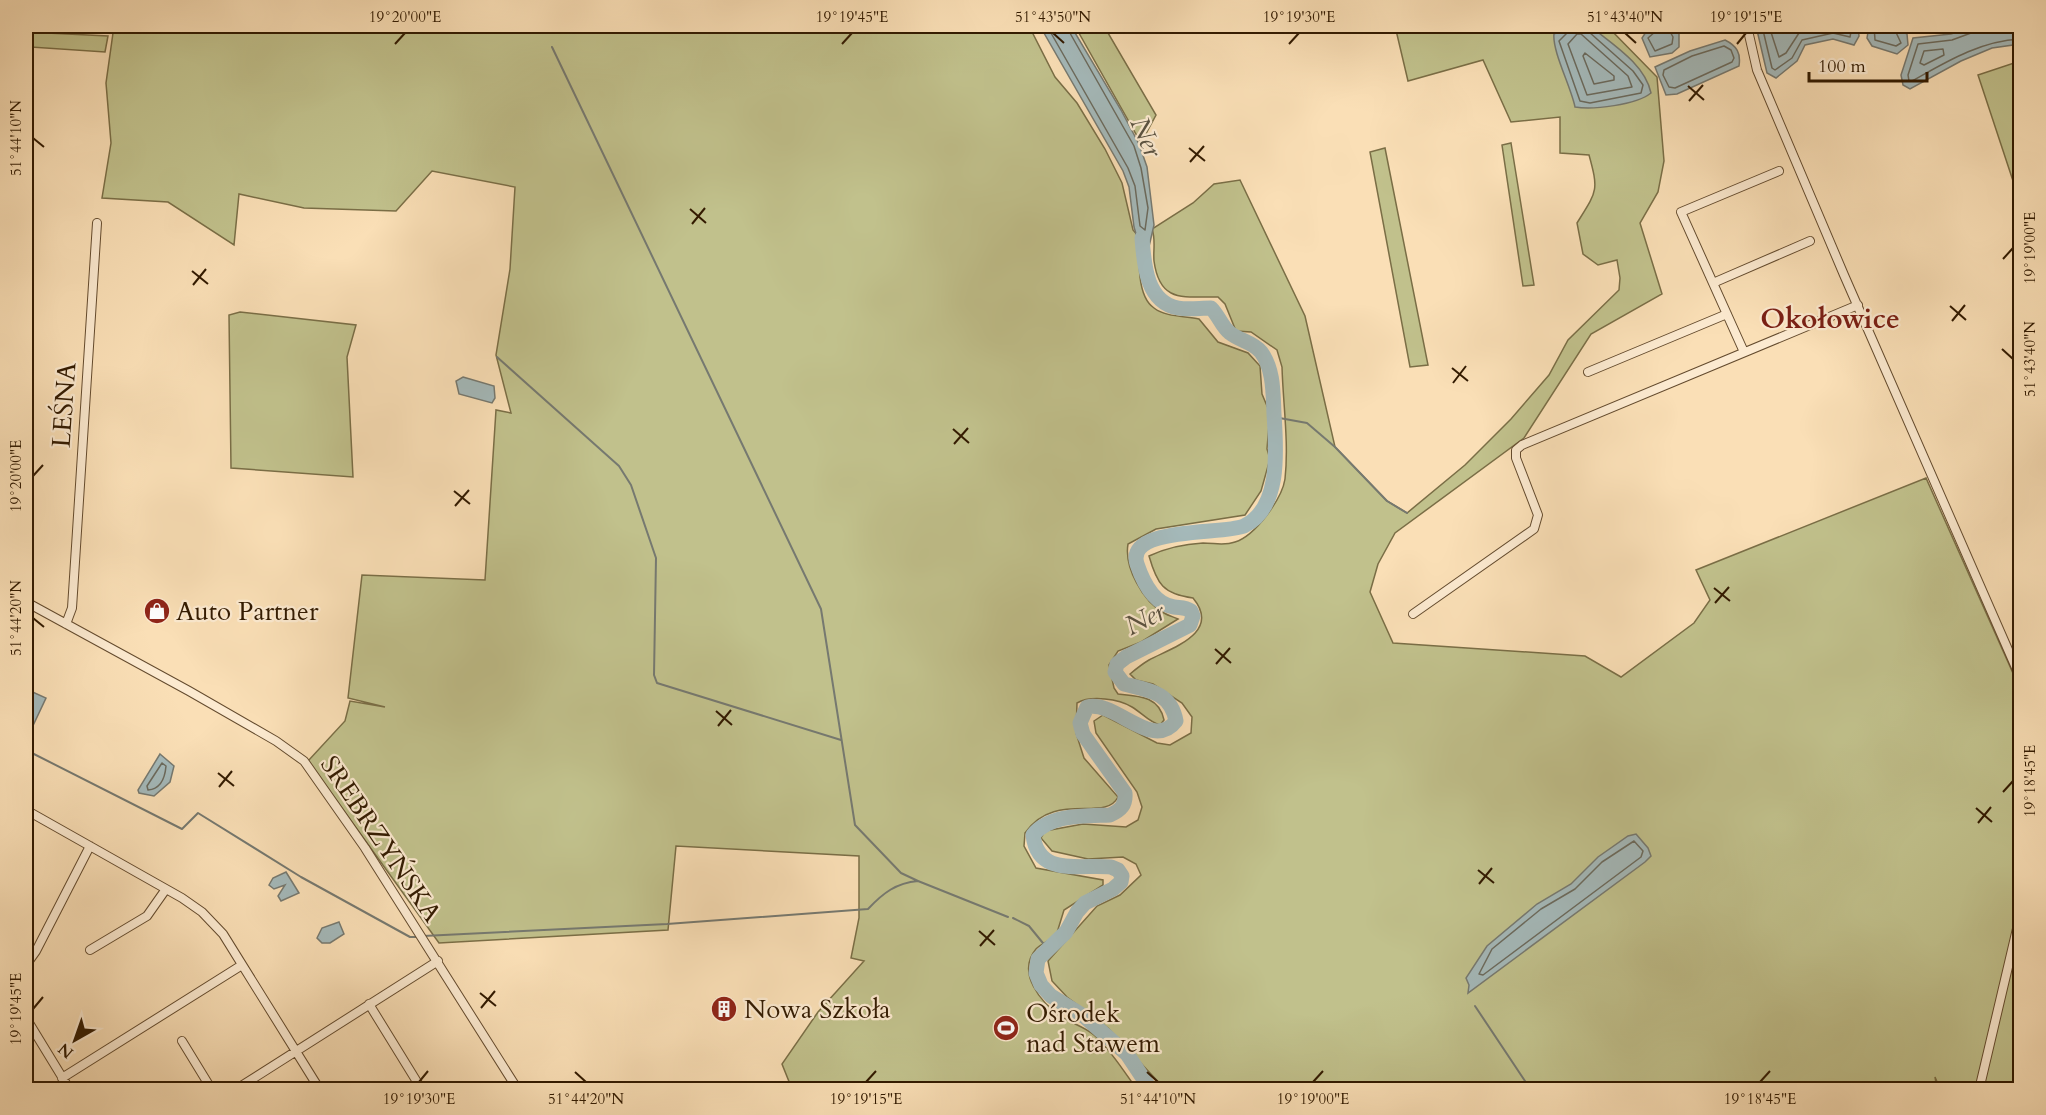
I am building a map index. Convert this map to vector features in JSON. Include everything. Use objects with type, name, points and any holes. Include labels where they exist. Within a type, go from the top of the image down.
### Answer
[{"type":"street","points":[[1747,26],[1757,70],[2020,677]]},
{"type":"street","points":[[1744,352],[1681,212],[1779,171]]},
{"type":"street","name":"LEŚNA","points":[[66,624],[72,608],[97,223]]},
{"type":"street","points":[[1713,283],[1809,241]]},
{"type":"street","points":[[1413,614],[1534,529],[1538,514],[1516,458],[1516,450],[1522,445],[1858,305]]},
{"type":"street","points":[[1588,372],[1727,314]]},
{"type":"street","name":"SREBRZYŃSKA","points":[[26,602],[227,713],[304,761],[438,961],[518,1089]]},
{"type":"street","points":[[26,810],[193,904],[213,923],[243,965],[320,1089]]},
{"type":"street","points":[[26,965],[36,951],[90,846]]},
{"type":"street","points":[[90,950],[147,916],[166,889]]},
{"type":"street","points":[[1979,1089],[2020,916]]},
{"type":"street","points":[[235,1089],[438,961]]},
{"type":"street","points":[[62,1078],[243,965]]},
{"type":"street","points":[[369,1004],[422,1089]]},
{"type":"street","points":[[26,1018],[70,1089]]},
{"type":"street","points":[[182,1041],[212,1089]]},
{"type":"green space","points":[[114,26],[1029,26],[1055,77],[1077,103],[1105,149],[1122,183],[1133,230],[1140,238],[1141,286],[1148,302],[1164,313],[1199,319],[1218,342],[1248,353],[1260,366],[1262,394],[1270,413],[1267,449],[1270,459],[1261,491],[1245,515],[1156,529],[1128,544],[1129,563],[1142,592],[1156,608],[1178,619],[1141,642],[1118,651],[1109,665],[1114,688],[1118,694],[1140,697],[1153,702],[1158,706],[1164,720],[1160,725],[1156,724],[1132,707],[1113,700],[1090,699],[1077,703],[1076,733],[1084,758],[1118,797],[1112,804],[1102,808],[1050,813],[1037,820],[1025,833],[1024,846],[1036,868],[1103,880],[1103,885],[1064,910],[1056,936],[1036,949],[1029,968],[1034,987],[1039,996],[1054,1011],[1090,1032],[1100,1041],[1137,1089],[792,1089],[782,1064],[818,1012],[864,961],[851,958],[859,918],[859,856],[676,846],[668,930],[439,943],[308,761],[345,721],[350,701],[385,707],[348,698],[362,575],[485,580],[496,410],[511,413],[496,355],[510,269],[515,187],[432,171],[396,211],[304,208],[239,194],[234,245],[168,202],[102,198],[111,143],[106,83]]},
{"type":"green space","points":[[1075,26],[1104,26],[1156,115],[1141,143]]},
{"type":"green space","points":[[1395,26],[1607,26],[1657,77],[1664,161],[1658,192],[1640,223],[1662,294],[1591,334],[1524,438],[1395,533],[1378,564],[1370,592],[1393,643],[1585,656],[1621,677],[1694,623],[1710,600],[1696,570],[1926,478],[2020,689],[2020,1089],[1940,1089],[1935,1077],[1937,1089],[1165,1089],[1108,1028],[1067,997],[1052,981],[1048,961],[1097,906],[1120,895],[1141,875],[1136,864],[1123,857],[1088,859],[1052,851],[1041,838],[1045,831],[1083,824],[1126,827],[1138,820],[1142,807],[1137,792],[1096,733],[1094,721],[1103,715],[1157,743],[1170,745],[1191,733],[1192,717],[1182,703],[1153,684],[1136,680],[1130,674],[1146,662],[1190,638],[1198,630],[1201,621],[1200,610],[1193,598],[1175,594],[1163,586],[1155,574],[1149,556],[1182,545],[1227,544],[1243,538],[1266,516],[1279,496],[1285,479],[1286,437],[1282,367],[1277,350],[1251,332],[1236,331],[1225,304],[1218,297],[1185,297],[1168,291],[1157,275],[1152,229],[1193,203],[1214,184],[1240,180],[1305,316],[1335,447],[1387,501],[1407,513],[1465,465],[1511,419],[1549,375],[1568,340],[1619,290],[1617,260],[1598,265],[1583,254],[1577,223],[1592,197],[1594,176],[1589,155],[1560,153],[1560,117],[1511,122],[1483,60],[1408,81]]},
{"type":"green space","points":[[26,32],[108,36],[105,52],[31,47],[28,88],[26,88]]},
{"type":"green space","points":[[2020,61],[2020,202],[1978,75]]},
{"type":"green space","points":[[1511,143],[1534,285],[1523,286],[1502,145]]},
{"type":"green space","points":[[1385,148],[1428,365],[1410,367],[1370,152]]},
{"type":"green space","points":[[240,312],[356,325],[347,357],[353,477],[231,468],[229,315]]},
{"type":"water","points":[[1040,26],[1071,26],[1139,144],[1147,167],[1154,225],[1145,264],[1134,227],[1129,187],[1123,171]]},
{"type":"water","points":[[1569,26],[1590,26],[1617,47],[1642,73],[1651,93],[1635,101],[1614,106],[1575,107],[1554,41],[1554,34]]},
{"type":"water","points":[[1670,26],[1679,34],[1679,47],[1672,53],[1650,57],[1642,38],[1648,29]]},
{"type":"water","points":[[1756,26],[1858,26],[1859,36],[1854,45],[1833,39],[1805,45],[1797,61],[1776,78],[1767,73]]},
{"type":"water","points":[[1869,26],[1893,26],[1907,34],[1908,45],[1897,54],[1872,46],[1867,38]]},
{"type":"water","points":[[1974,26],[2020,26],[2020,44],[1992,48],[1961,61],[1910,89],[1903,85],[1901,75],[1913,38],[1951,34]]},
{"type":"water","points":[[1725,40],[1737,50],[1739,66],[1677,94],[1666,95],[1655,67],[1690,51]]},
{"type":"water","points":[[463,377],[494,386],[495,398],[492,403],[459,394],[456,381]]},
{"type":"water","points":[[26,689],[46,698],[30,732],[26,734]]},
{"type":"water","points":[[160,754],[174,766],[170,782],[154,796],[139,793],[138,790]]},
{"type":"water","points":[[1636,834],[1648,848],[1651,856],[1645,862],[1468,993],[1469,985],[1466,978],[1487,946],[1537,904],[1571,884],[1598,857],[1628,836]]},
{"type":"water","points":[[286,872],[299,893],[281,901],[278,896],[285,885],[274,889],[269,885],[273,878]]},
{"type":"water","points":[[339,922],[344,934],[330,943],[322,943],[317,938],[322,928]]},
{"type":"waterway","points":[[552,47],[821,609],[855,825],[901,873],[918,881]]},
{"type":"waterway","name":"Ner","points":[[1142,238],[1146,270],[1153,290],[1159,298],[1178,308],[1211,308],[1230,333],[1261,352],[1272,382],[1276,443],[1271,491],[1265,506],[1256,517],[1244,526],[1233,529],[1160,538],[1146,543],[1137,552],[1139,571],[1155,597],[1167,605],[1185,608],[1191,611],[1193,616],[1190,625],[1126,657],[1117,664],[1115,672],[1124,684],[1150,691],[1164,698],[1173,711],[1176,721],[1166,729],[1156,731],[1110,711],[1098,707],[1087,707],[1080,723],[1083,734],[1125,793],[1124,804],[1110,815],[1079,816],[1049,823],[1033,835],[1036,848],[1051,863],[1074,867],[1111,867],[1118,870],[1122,876],[1121,882],[1113,889],[1085,903],[1077,912],[1066,932],[1038,959],[1036,973],[1041,985],[1051,996],[1085,1017],[1127,1054],[1151,1090]]},
{"type":"waterway","points":[[497,357],[619,466],[631,485],[656,558],[654,675],[657,683],[841,740]]},
{"type":"waterway","points":[[1274,417],[1307,423],[1335,447],[1387,501],[1407,513]]},
{"type":"waterway","points":[[26,750],[182,829],[198,813],[301,877],[410,937],[417,937]]},
{"type":"waterway","points":[[423,936],[667,924],[868,909],[890,890],[918,881],[1008,917]]},
{"type":"waterway","points":[[1013,918],[1029,926],[1047,948]]},
{"type":"waterway","points":[[1475,1006],[1531,1090]]},
{"type":"place","name":"Auto Partner","points":[[157,611]]},
{"type":"place","name":"Nowa Szkoła","points":[[724,1009]]},
{"type":"place","name":"Ośrodek nad Stawem","points":[[1006,1028]]},
{"type":"district","name":"Okołowice","points":[[1830,319]]}]
